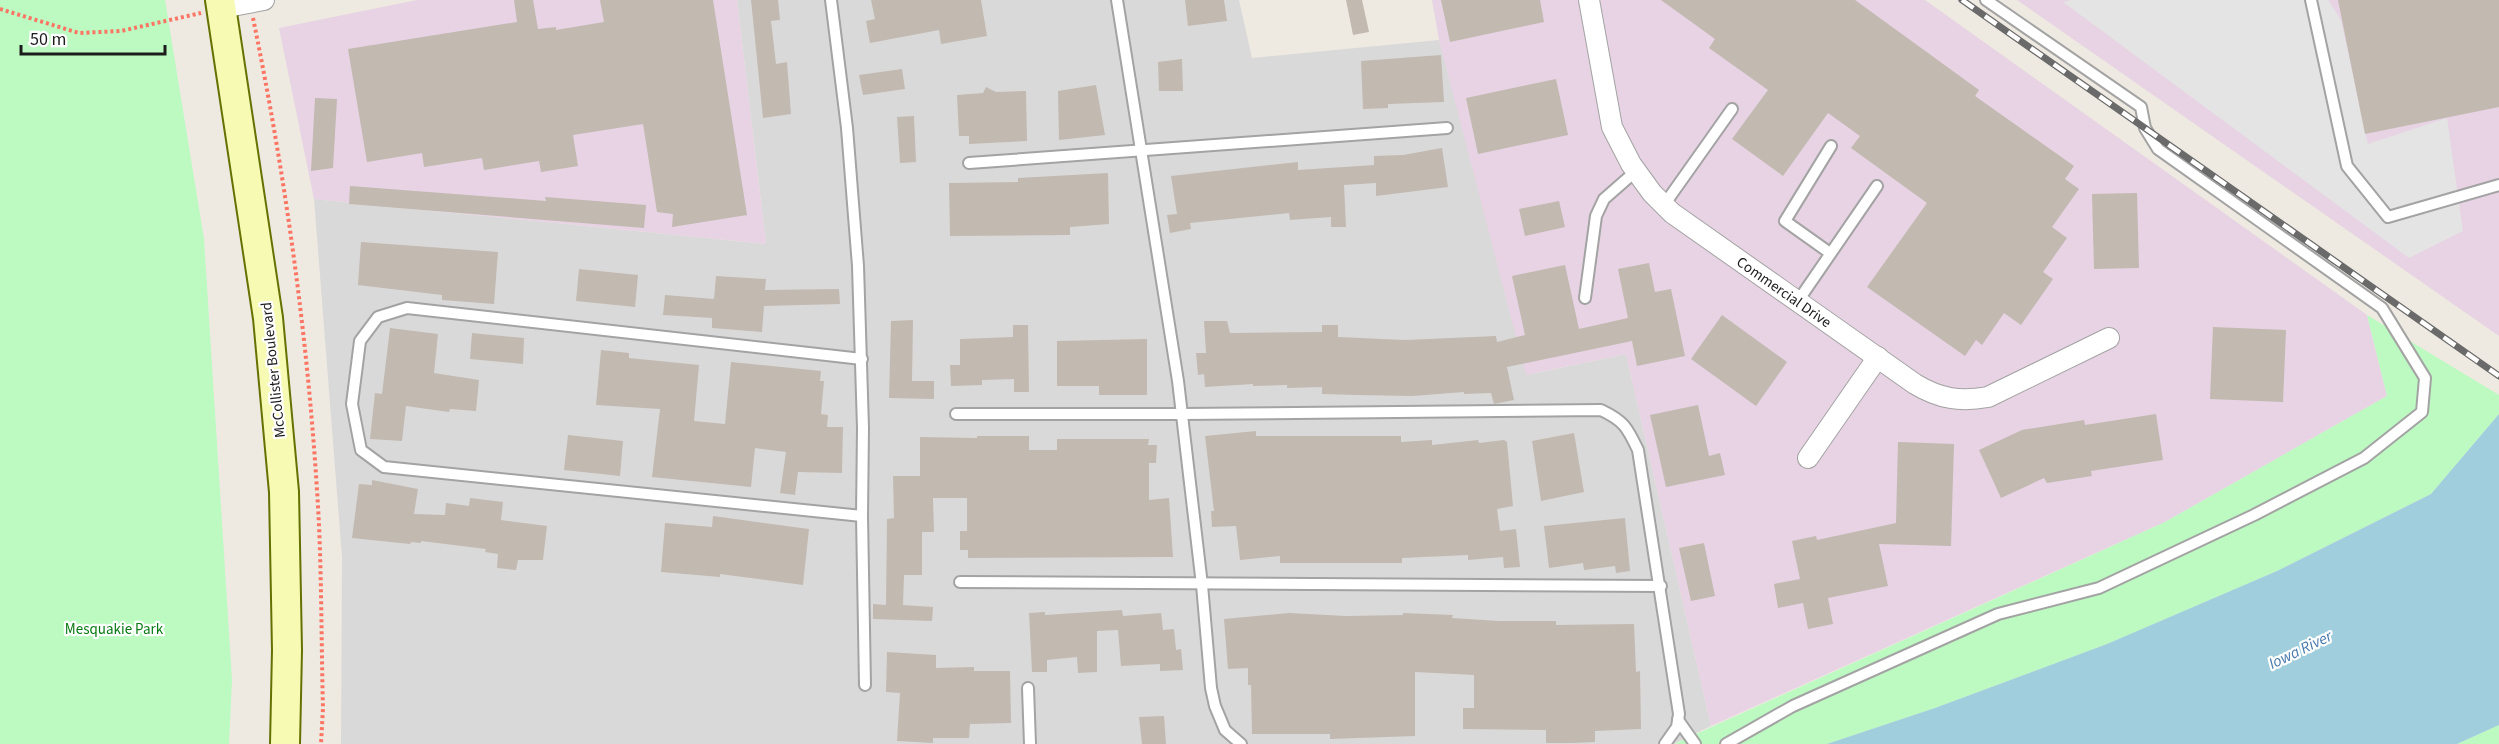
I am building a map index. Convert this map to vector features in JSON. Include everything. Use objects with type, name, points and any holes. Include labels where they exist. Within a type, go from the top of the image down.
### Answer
[{"type":"main road","name":"McCollister Boulevard","points":[[221,4],[268,318],[284,492],[287,650],[285,744]]},
{"type":"street","name":"Commercial Drive","points":[[1589,0],[1612,127],[1636,171],[1664,205],[1932,394],[1951,400],[1969,401],[1988,398],[2109,338]]},
{"type":"street","points":[[221,4],[257,1]]},
{"type":"street","points":[[1808,458],[1878,357]]},
{"type":"lane","points":[[831,0],[853,197],[862,359],[865,685]]},
{"type":"lane","points":[[1117,0],[1182,414],[1202,585],[1211,688],[1215,706],[1225,730],[1241,744]]},
{"type":"lane","points":[[1726,744],[1792,706],[1998,614],[2099,588],[2254,515],[2364,458],[2422,412],[2425,378],[2382,308],[2158,148],[2145,129],[2141,107],[1986,0]]},
{"type":"lane","points":[[2311,0],[2347,166],[2388,217],[2499,185]]},
{"type":"lane","points":[[1664,205],[1732,109]]},
{"type":"lane","points":[[969,163],[1448,128]]},
{"type":"lane","points":[[1830,253],[1785,221],[1831,146]]},
{"type":"lane","points":[[1586,298],[1596,216],[1604,200],[1636,171]]},
{"type":"lane","points":[[1798,301],[1877,186]]},
{"type":"lane","points":[[862,359],[407,308],[378,317],[360,341],[352,404],[361,450],[384,467],[862,516]]},
{"type":"lane","points":[[956,414],[1600,410],[1619,419],[1638,450],[1661,586],[1678,720],[1677,727],[1665,744]]},
{"type":"lane","points":[[960,582],[1661,586]]},
{"type":"lane","points":[[1028,688],[1030,744]]},
{"type":"lane","points":[[1678,720],[1695,744]]},
{"type":"path","points":[[257,1],[301,304],[317,491],[323,708],[321,744]]},
{"type":"path","points":[[0,9],[79,33],[121,31],[221,4]]},
{"type":"shaded area","points":[[417,0],[737,0],[766,244],[314,199],[279,28]]},
{"type":"shaded area","points":[[737,0],[1239,0],[1252,58],[1439,40],[1536,373],[1626,354],[1711,726],[1673,744],[341,744],[342,557],[314,199],[766,244]]},
{"type":"shaded area","points":[[1432,0],[1925,0],[2367,315],[2387,396],[2165,522],[1711,726],[1626,354],[1526,375],[1439,40]]},
{"type":"shaded area","points":[[2017,0],[2499,0],[2499,336]]},
{"type":"shaded area","points":[[2071,0],[2328,0],[2341,20],[2368,144],[2447,118],[2463,231],[2409,258],[2063,2]]},
{"type":"green space","name":"Mesquakie Park","points":[[0,0],[165,0],[204,239],[232,680],[229,744],[0,744]]},
{"type":"green space","points":[[2367,315],[2499,395],[2499,414],[2431,494],[2277,571],[2107,644],[1935,708],[1827,744],[1674,744],[2165,522],[2387,396]]},
{"type":"green space","points":[[2499,725],[2499,744],[2457,744]]},
{"type":"water","name":"Iowa River","points":[[2499,414],[2499,725],[2457,744],[1827,744],[1935,708],[2107,644],[2277,571],[2431,494]]},
{"type":"building","points":[[514,0],[533,0],[538,29],[556,27],[556,30],[604,22],[600,0],[713,0],[747,215],[672,227],[673,214],[657,212],[643,124],[573,135],[578,166],[541,172],[539,161],[484,170],[482,158],[424,167],[422,153],[367,162],[348,49],[517,22]]},
{"type":"building","points":[[751,0],[778,0],[780,20],[771,21],[776,64],[787,62],[791,114],[763,118]]},
{"type":"building","points":[[871,0],[981,0],[987,36],[941,44],[939,30],[870,43],[866,21],[875,19]]},
{"type":"building","points":[[1185,0],[1224,0],[1227,21],[1188,26]]},
{"type":"building","points":[[1346,0],[1362,0],[1369,32],[1353,35]]},
{"type":"building","points":[[1441,0],[1540,0],[1544,22],[1450,42]]},
{"type":"building","points":[[1661,0],[1855,0],[1979,90],[1975,96],[2074,166],[2065,179],[2079,189],[2052,227],[2067,238],[2043,272],[2053,279],[2021,325],[2004,313],[1982,345],[1976,340],[1965,356],[1867,287],[1927,203],[1851,148],[1860,136],[1828,113],[1783,176],[1732,139],[1768,90],[1709,48],[1715,39]]},
{"type":"building","points":[[2338,0],[2499,0],[2499,107],[2365,134]]},
{"type":"building","points":[[1441,55],[1444,102],[1388,104],[1388,108],[1363,109],[1361,61]]},
{"type":"building","points":[[1182,59],[1183,91],[1159,91],[1158,62]]},
{"type":"building","points":[[902,69],[905,89],[863,95],[859,75]]},
{"type":"building","points":[[1556,79],[1568,135],[1478,154],[1466,98]]},
{"type":"building","points":[[1096,85],[1105,135],[1059,140],[1058,91]]},
{"type":"building","points":[[986,87],[996,92],[1026,91],[1027,141],[969,144],[969,136],[959,136],[957,95],[983,93]]},
{"type":"building","points":[[315,98],[337,99],[333,168],[311,171]]},
{"type":"building","points":[[914,116],[916,162],[900,163],[897,117]]},
{"type":"building","points":[[1442,148],[1448,187],[1376,196],[1376,183],[1344,185],[1346,227],[1331,227],[1331,217],[1290,220],[1289,213],[1190,223],[1191,229],[1170,233],[1167,215],[1177,214],[1171,176],[1298,162],[1298,170],[1374,165],[1374,156],[1403,155]]},
{"type":"building","points":[[1108,173],[1109,224],[1070,227],[1070,235],[950,236],[949,183],[1018,182],[1018,178]]},
{"type":"building","points":[[350,186],[546,201],[545,197],[646,205],[644,228],[349,204]]},
{"type":"building","points":[[2137,193],[2139,268],[2094,269],[2092,194]]},
{"type":"building","points":[[1559,201],[1565,227],[1525,236],[1519,209]]},
{"type":"building","points":[[361,242],[498,252],[494,304],[442,300],[442,295],[358,285]]},
{"type":"building","points":[[1649,263],[1655,292],[1671,289],[1685,356],[1637,366],[1632,341],[1507,367],[1514,400],[1494,404],[1491,393],[1464,394],[1464,392],[1413,396],[1356,395],[1322,394],[1322,387],[1287,388],[1287,385],[1253,386],[1253,384],[1205,387],[1204,374],[1198,375],[1196,353],[1206,353],[1204,321],[1227,321],[1230,333],[1322,332],[1322,325],[1338,325],[1338,337],[1405,340],[1496,336],[1497,342],[1525,335],[1512,276],[1565,265],[1579,329],[1628,318],[1618,269]]},
{"type":"building","points":[[579,269],[638,275],[635,307],[576,301]]},
{"type":"building","points":[[716,276],[766,279],[765,290],[839,289],[840,304],[764,306],[762,332],[712,328],[712,318],[663,315],[665,295],[714,299]]},
{"type":"building","points":[[1722,315],[1787,362],[1756,406],[1691,359]]},
{"type":"building","points":[[913,320],[912,381],[934,381],[934,399],[889,398],[891,321]]},
{"type":"building","points":[[1013,325],[1028,325],[1029,392],[1014,392],[1014,379],[982,380],[982,385],[951,386],[950,365],[960,365],[960,339],[1013,337]]},
{"type":"building","points":[[2213,327],[2286,330],[2283,402],[2210,399]]},
{"type":"building","points":[[390,328],[438,334],[434,373],[479,380],[476,411],[450,409],[449,412],[406,406],[402,441],[370,439],[375,393],[382,394]]},
{"type":"building","points":[[472,333],[524,338],[523,364],[470,359]]},
{"type":"building","points":[[1147,339],[1147,395],[1099,395],[1099,386],[1057,386],[1057,341]]},
{"type":"building","points":[[601,350],[629,353],[629,358],[699,365],[694,421],[725,424],[731,362],[821,371],[820,381],[824,381],[821,414],[828,415],[827,427],[843,427],[842,473],[798,472],[795,495],[780,493],[786,452],[755,448],[751,487],[652,477],[660,409],[596,405]]},
{"type":"building","points":[[1698,405],[1709,456],[1720,453],[1725,475],[1666,487],[1650,415]]},
{"type":"building","points":[[2156,414],[2163,460],[2091,471],[2092,476],[2047,483],[2044,478],[2001,498],[1979,450],[2022,430],[2084,420],[2085,425]]},
{"type":"building","points":[[1256,431],[1256,436],[1401,436],[1401,442],[1432,440],[1432,445],[1478,440],[1479,443],[1504,440],[1507,442],[1513,506],[1497,509],[1500,531],[1516,529],[1520,567],[1504,568],[1503,557],[1468,560],[1468,555],[1402,558],[1402,563],[1280,563],[1280,556],[1240,560],[1236,526],[1212,527],[1211,511],[1214,511],[1205,436]]},
{"type":"building","points":[[1574,433],[1584,492],[1541,501],[1532,441]]},
{"type":"building","points":[[568,435],[623,441],[620,476],[564,470]]},
{"type":"building","points":[[977,436],[1029,436],[1029,450],[1057,450],[1057,439],[1149,439],[1148,445],[1157,445],[1156,463],[1149,463],[1149,500],[1169,498],[1173,557],[968,558],[968,550],[960,550],[960,531],[967,531],[967,498],[933,498],[934,532],[922,532],[922,575],[904,575],[903,605],[933,607],[932,621],[873,619],[873,604],[886,605],[887,519],[894,518],[893,476],[920,476],[920,437],[977,438]]},
{"type":"building","points":[[1898,442],[1954,444],[1951,546],[1879,544],[1888,586],[1828,598],[1833,624],[1808,629],[1803,603],[1778,608],[1774,584],[1800,579],[1792,541],[1816,536],[1817,540],[1896,523]]},
{"type":"building","points":[[372,480],[418,489],[414,514],[445,515],[446,503],[469,506],[470,498],[503,502],[501,520],[547,526],[543,560],[518,560],[516,570],[497,568],[498,554],[485,552],[486,549],[421,541],[421,543],[411,542],[410,544],[352,538],[359,484],[372,485]]},
{"type":"building","points":[[713,516],[809,529],[803,585],[720,574],[720,577],[661,572],[665,523],[712,527]]},
{"type":"building","points":[[1625,518],[1630,571],[1616,573],[1615,566],[1584,570],[1583,563],[1549,568],[1544,526]]},
{"type":"building","points":[[1704,543],[1715,596],[1691,601],[1679,548]]},
{"type":"building","points":[[1122,610],[1123,616],[1161,613],[1163,630],[1174,629],[1176,650],[1181,649],[1183,670],[1160,671],[1160,664],[1121,666],[1118,630],[1097,631],[1097,672],[1078,673],[1077,657],[1047,660],[1047,672],[1032,672],[1029,613],[1045,612],[1045,615]]},
{"type":"building","points":[[1289,613],[1346,616],[1403,615],[1403,613],[1453,615],[1452,618],[1499,621],[1556,621],[1556,625],[1634,624],[1636,672],[1640,671],[1641,729],[1595,731],[1595,742],[1546,743],[1546,730],[1463,729],[1463,708],[1474,708],[1474,675],[1415,672],[1415,736],[1330,739],[1330,734],[1252,734],[1251,685],[1248,685],[1248,668],[1228,669],[1224,619]]},
{"type":"building","points":[[887,652],[936,655],[936,668],[974,667],[974,671],[1010,671],[1011,723],[970,724],[969,738],[933,738],[933,743],[897,741],[900,693],[886,692]]},
{"type":"building","points":[[1164,716],[1166,744],[1142,744],[1139,717]]},
{"type":"railway","points":[[1962,0],[2499,376]]}]
